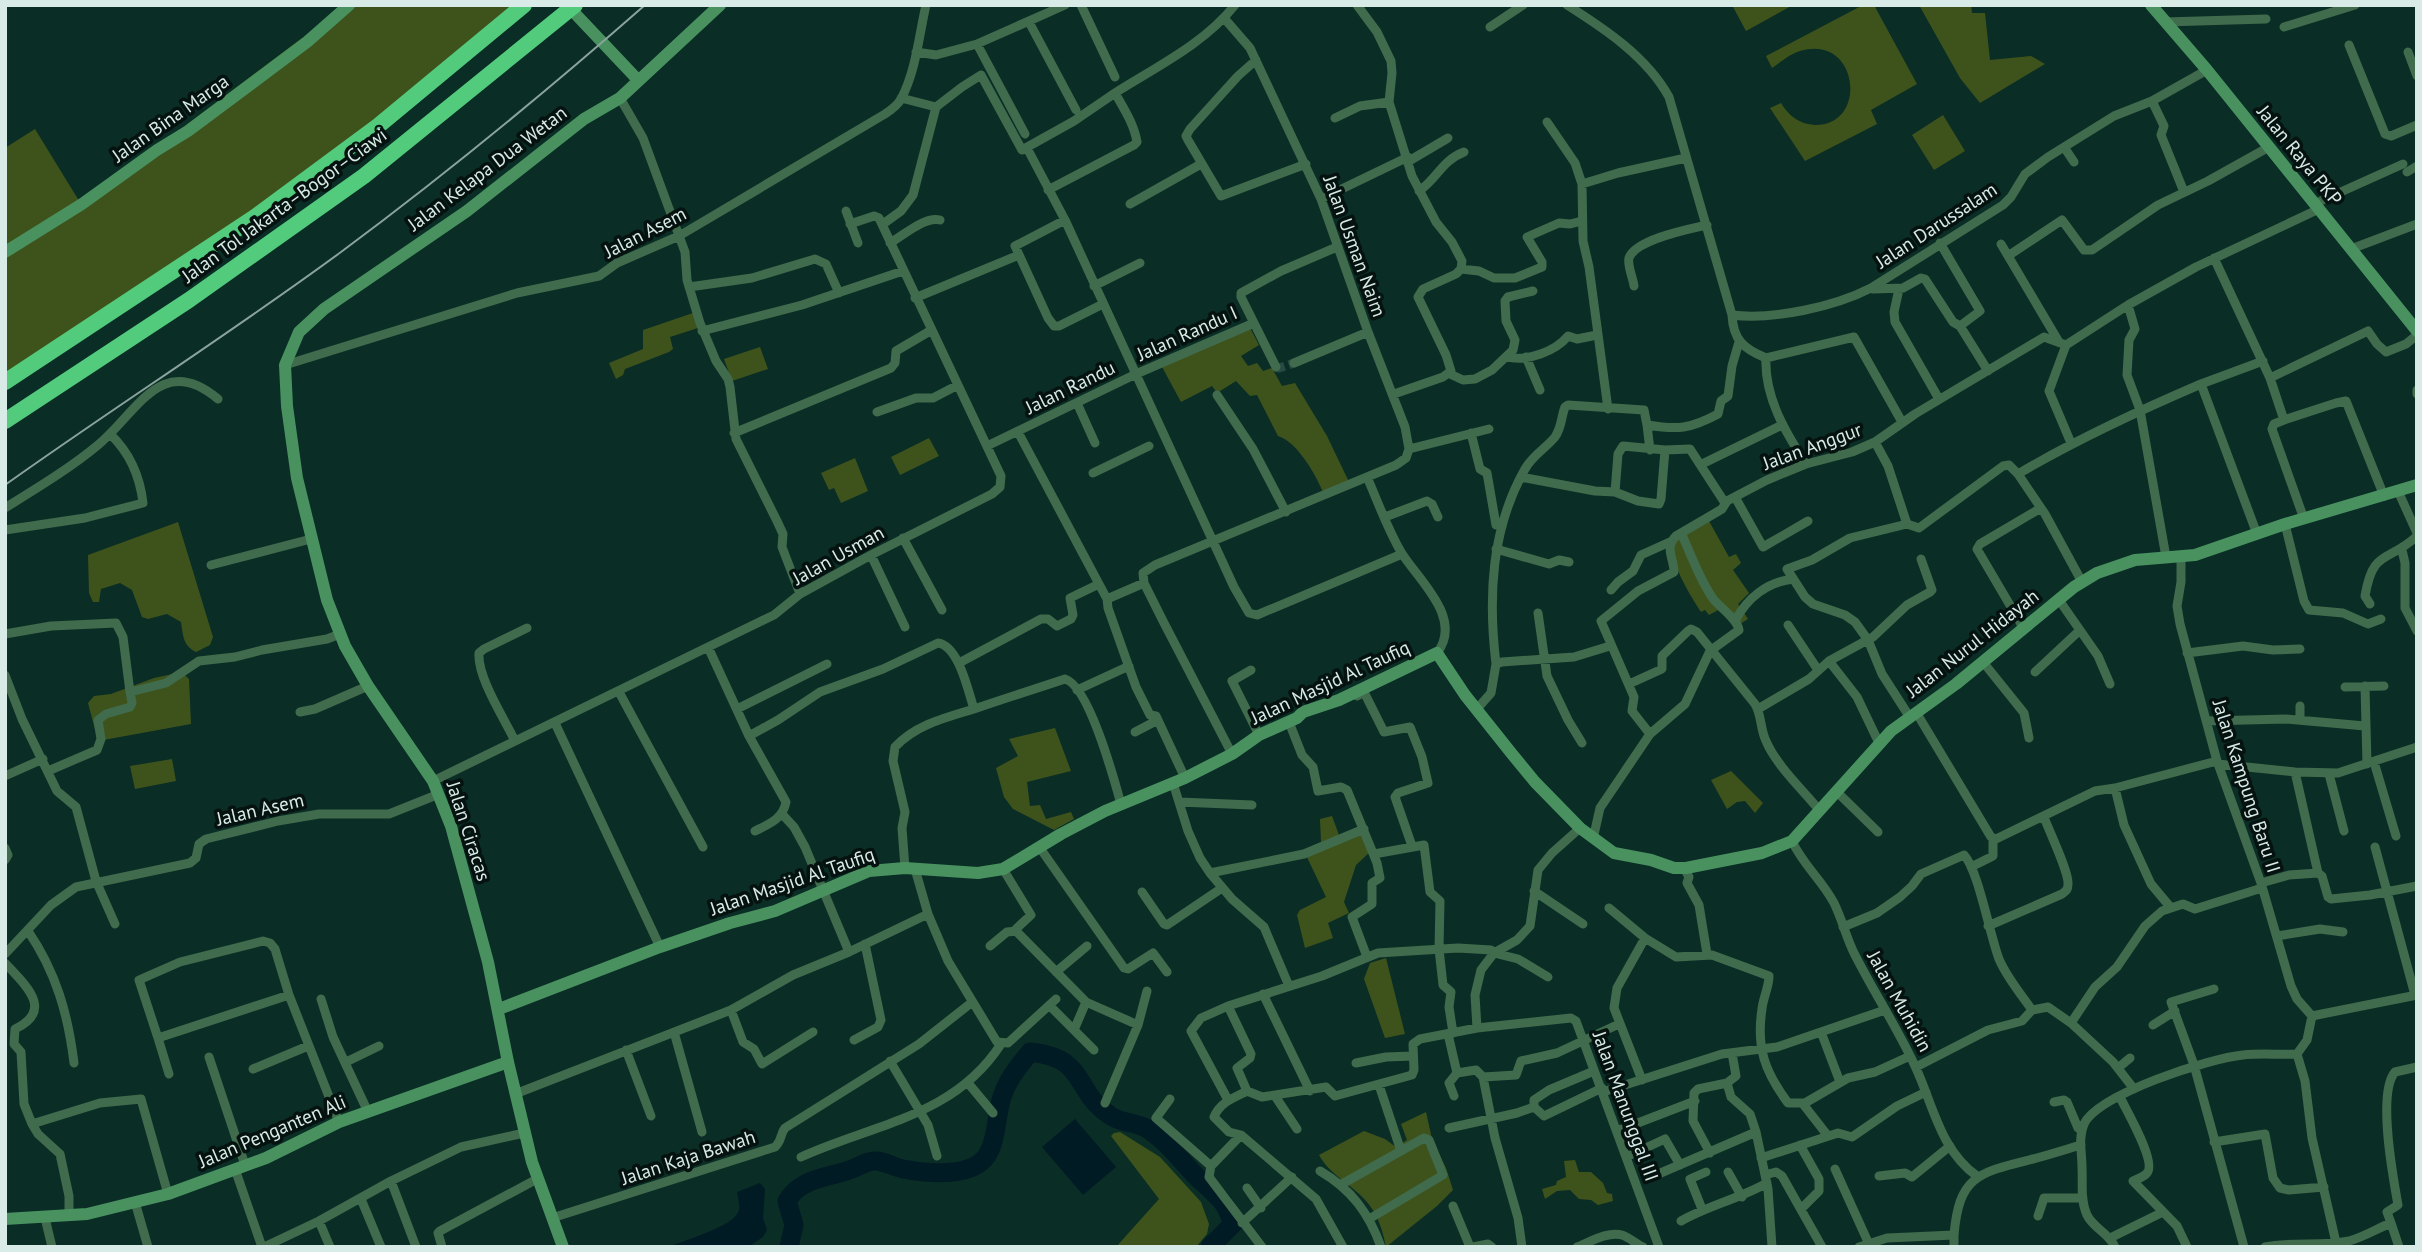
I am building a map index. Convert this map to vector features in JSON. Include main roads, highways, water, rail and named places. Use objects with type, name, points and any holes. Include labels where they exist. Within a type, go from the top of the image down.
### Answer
[{"type":"highway","name":"Jalan Tol Jakarta–Bogor–Ciawi","points":[[5,421],[188,300],[319,209],[364,176],[575,5]]},
{"type":"highway","name":"Jalan Tol Jakarta–Bogor–Ciawi","points":[[5,382],[256,217],[378,126],[521,8]]},
{"type":"water","points":[[1075,1119],[1116,1167],[1083,1195],[1042,1147]]},
{"type":"water","points":[[760,1183],[765,1189],[763,1218],[767,1230],[763,1237],[748,1247],[669,1247],[728,1222],[739,1210],[737,1192]]},
{"type":"waterway","points":[[789,1247],[794,1225],[787,1201],[800,1187],[816,1179],[873,1161],[900,1168],[943,1173],[964,1170],[981,1162],[993,1141],[1004,1091],[1030,1052],[1049,1055],[1062,1061],[1071,1068],[1099,1106],[1115,1118],[1142,1126],[1153,1133],[1218,1196],[1233,1224],[1210,1247]]},
{"type":"tunnel","points":[[1276,367],[1294,363]]},
{"type":"tram line","points":[[5,485],[341,252],[496,132],[645,5]]}]
